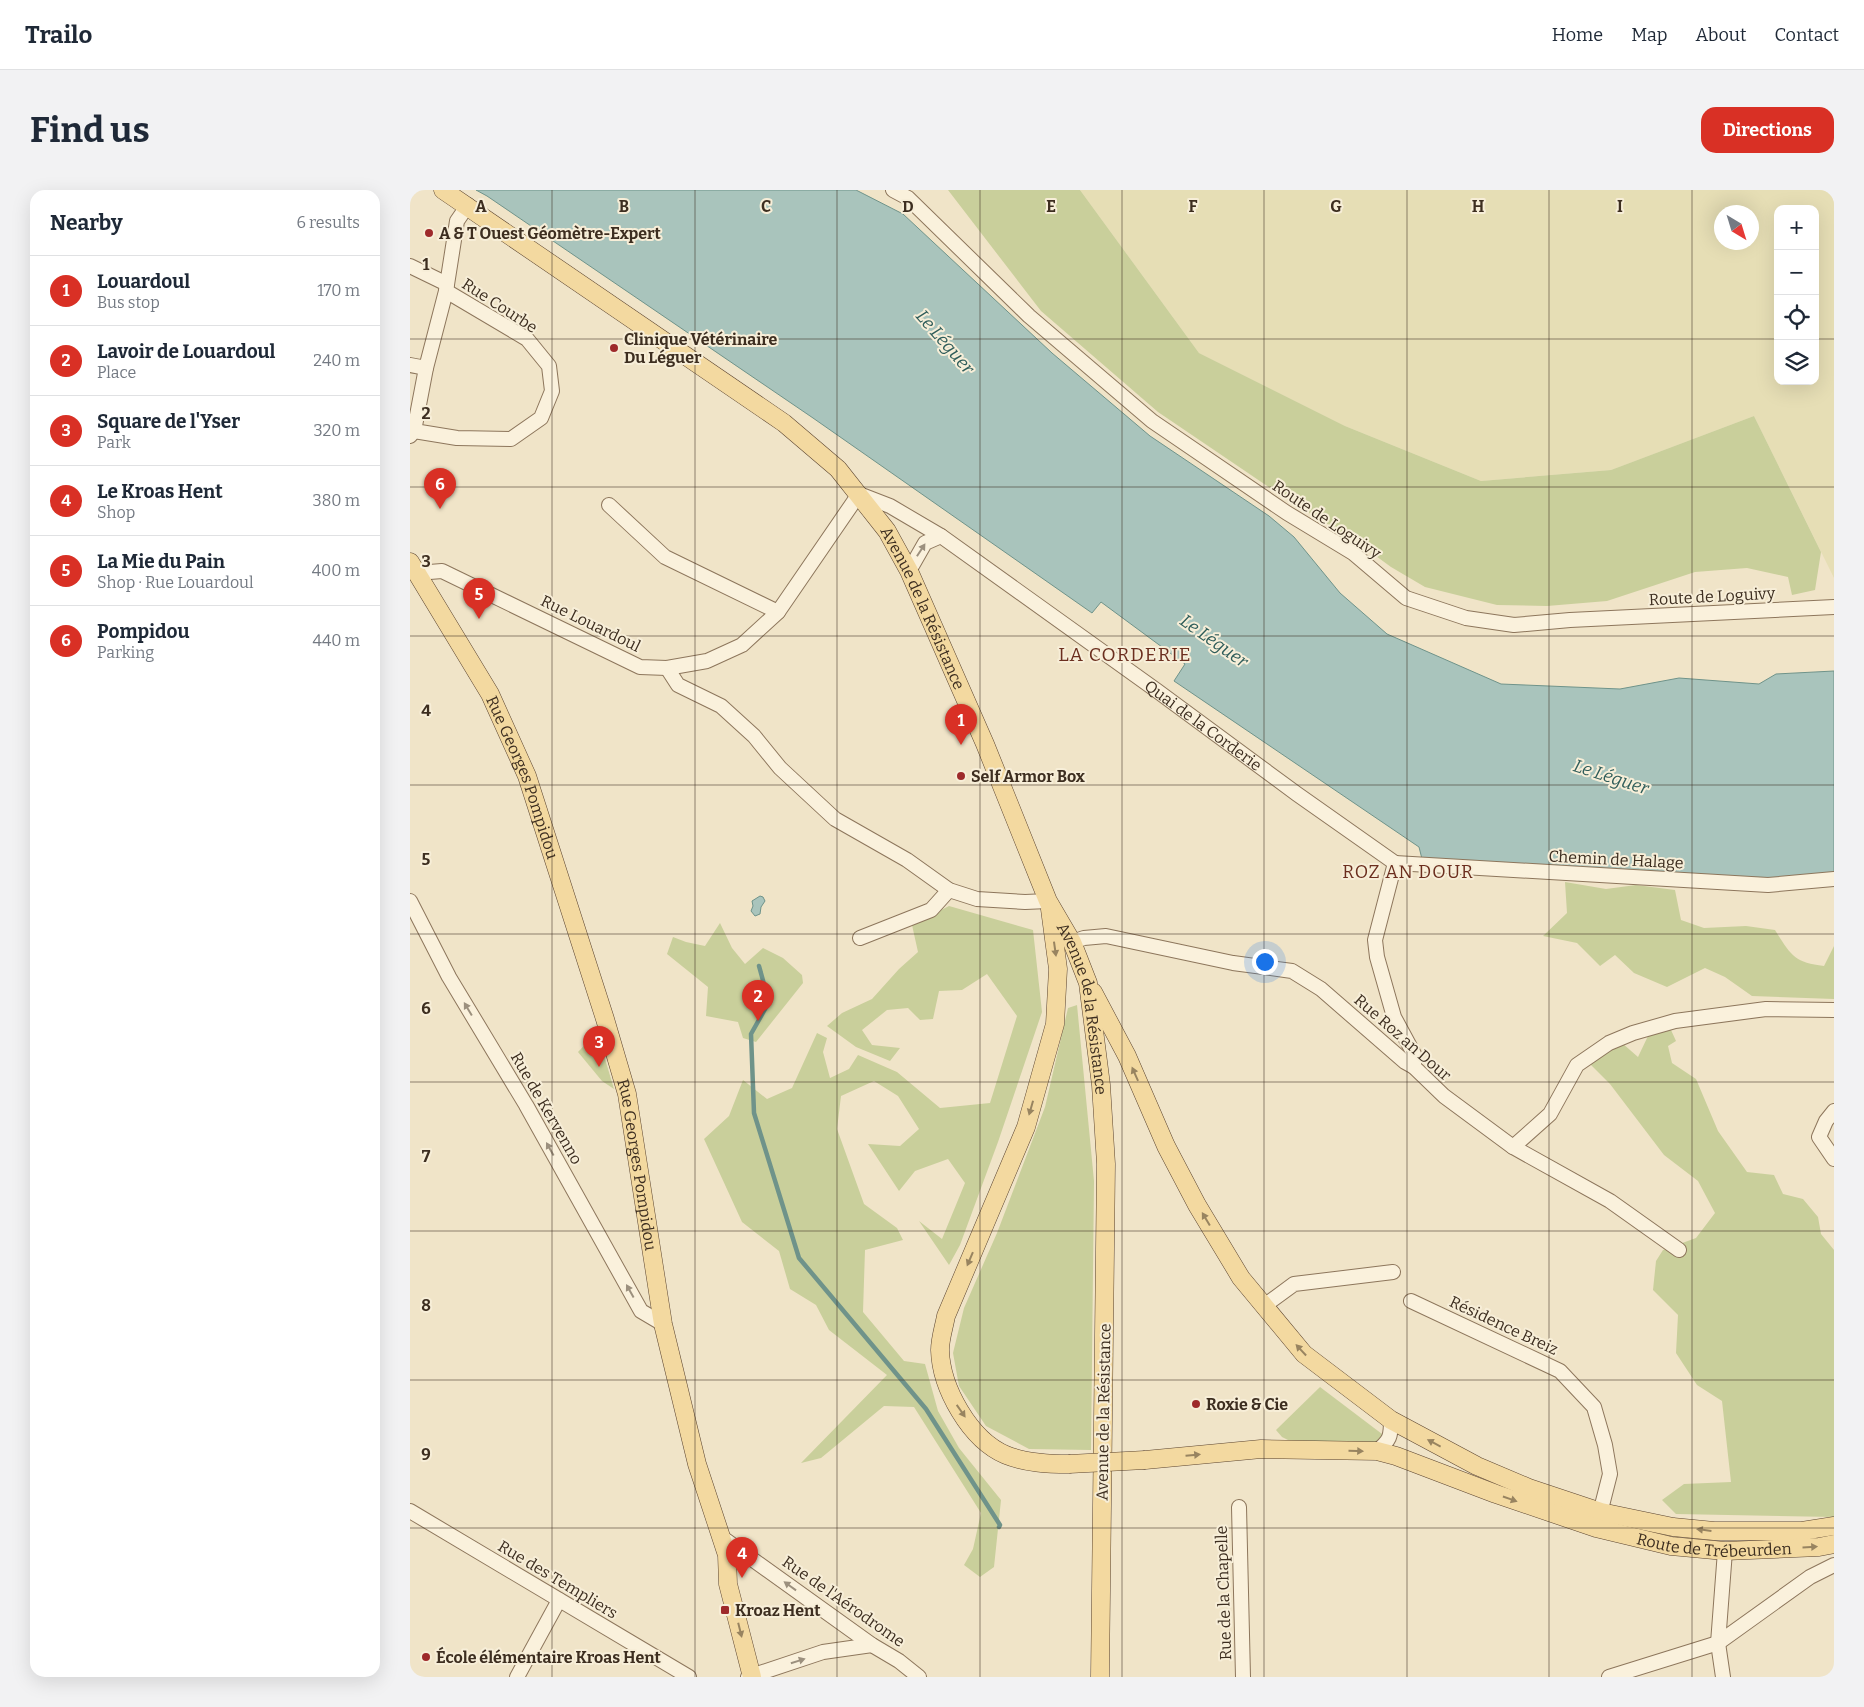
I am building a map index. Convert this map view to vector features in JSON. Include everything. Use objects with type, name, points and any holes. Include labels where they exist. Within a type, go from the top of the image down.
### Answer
[{"type":"main road","points":[[443,190],[468,205]]},
{"type":"main road","name":"Avenue de la Résistance","points":[[468,205],[784,423],[838,469],[859,494],[887,531],[909,571],[989,753],[1048,901],[1072,942],[1088,983],[1100,1085],[1106,1164],[1100,1677]]},
{"type":"main road","name":"Rue Georges Pompidou","points":[[414,568],[490,694],[527,776],[605,1020],[627,1094],[663,1324],[696,1464],[727,1555],[728,1584],[751,1677]]},
{"type":"main road","points":[[1048,901],[1058,969],[1055,1024],[1026,1127],[946,1316],[940,1348],[943,1375],[951,1397],[979,1438],[1005,1455],[1036,1463],[1069,1464],[1145,1460],[1261,1449],[1377,1451],[1396,1456],[1496,1494],[1598,1520],[1714,1531],[1802,1531],[1834,1526]]},
{"type":"main road","points":[[1088,983],[1127,1056],[1166,1146],[1197,1205],[1241,1278],[1304,1354],[1391,1420],[1477,1466],[1530,1488],[1598,1520]]},
{"type":"main road","name":"Route de Trébeurden","points":[[1598,1520],[1671,1546],[1725,1551],[1819,1547],[1834,1544]]},
{"type":"street","name":"Route de Loguivy","points":[[893,190],[908,198],[1029,316],[1152,421],[1287,513],[1353,553],[1406,598],[1466,618],[1514,625],[1570,620],[1834,607]]},
{"type":"street","points":[[412,433],[446,287],[457,222],[468,205]]},
{"type":"street","name":"Rue Courbe","points":[[410,266],[526,339],[549,366],[552,391],[541,418],[510,439],[457,438],[412,433]]},
{"type":"street","points":[[410,365],[426,368]]},
{"type":"street","name":"Quai de la Corderie","points":[[859,494],[890,506],[941,536],[1395,863]]},
{"type":"street","name":"Rue Louardoul","points":[[414,568],[442,571],[640,667],[667,668],[707,661],[742,645],[778,612],[859,494]]},
{"type":"street","points":[[609,505],[664,558],[778,612]]},
{"type":"street","points":[[909,571],[925,543],[941,536]]},
{"type":"street","points":[[667,668],[678,685],[721,706],[728,712],[754,736],[780,768],[835,819],[908,860],[950,890],[977,899],[1025,902],[1048,901]]},
{"type":"street","points":[[1395,863],[1376,940],[1377,957],[1394,1017],[1414,1054],[1414,1067]]},
{"type":"street","name":"Chemin de Halage","points":[[1395,863],[1768,886],[1834,879]]},
{"type":"street","points":[[860,938],[931,910],[950,890]]},
{"type":"street","name":"Rue de Kervenno","points":[[410,901],[449,977],[526,1105],[641,1311],[663,1324]]},
{"type":"street","name":"Rue Roz an Dour","points":[[1072,942],[1084,938],[1106,936],[1233,963],[1292,971],[1321,989],[1405,1062],[1414,1067],[1444,1096],[1513,1147],[1610,1201],[1679,1250]]},
{"type":"street","points":[[1513,1147],[1550,1114],[1577,1065],[1609,1043],[1633,1033],[1675,1021],[1766,1009],[1834,1010]]},
{"type":"street","points":[[1834,1111],[1826,1121],[1819,1137],[1826,1150],[1834,1159]]},
{"type":"street","points":[[1264,1306],[1294,1284],[1393,1272]]},
{"type":"street","name":"Résidence Breiz","points":[[1411,1301],[1560,1371],[1594,1407],[1606,1445],[1610,1474],[1598,1520]]},
{"type":"street","points":[[1377,1451],[1388,1441],[1391,1434],[1391,1420]]},
{"type":"street","name":"Rue de la Chapelle","points":[[1239,1507],[1243,1677]]},
{"type":"street","name":"Rue des Templiers","points":[[410,1512],[689,1677]]},
{"type":"street","name":"Rue de l'Aérodrome","points":[[720,1536],[919,1677]]},
{"type":"street","points":[[1723,1677],[1718,1642],[1725,1551]]},
{"type":"street","points":[[728,1584],[736,1561],[748,1556]]},
{"type":"street","points":[[1608,1677],[1718,1642],[1810,1577],[1834,1564]]},
{"type":"street","points":[[517,1677],[559,1600]]},
{"type":"street","name":"Rue Georges Pompidou","points":[[751,1677],[823,1652],[872,1645]]},
{"type":"shaded area","points":[[1080,190],[1834,190],[1834,578],[1754,416],[1611,470],[1481,481],[1345,426],[1199,353]]},
{"type":"green space","points":[[948,190],[1080,190],[1199,353],[1345,426],[1481,481],[1611,470],[1754,416],[1821,552],[1815,590],[1792,595],[1788,577],[1747,568],[1695,572],[1607,601],[1547,606],[1497,605],[1425,587],[1391,567],[1354,540],[1291,502],[1158,412],[1041,311]]},
{"type":"green space","points":[[1565,882],[1606,889],[1636,885],[1675,890],[1681,920],[1704,928],[1746,926],[1775,930],[1794,956],[1799,960],[1814,965],[1824,966],[1834,946],[1834,999],[1752,996],[1725,977],[1705,968],[1667,987],[1634,973],[1615,955],[1600,966],[1577,943],[1543,936],[1567,913]]},
{"type":"green space","points":[[949,906],[1033,930],[1042,1012],[998,1142],[960,1245],[949,1265],[919,1221],[942,1239],[965,1183],[948,1159],[915,1171],[899,1191],[868,1144],[900,1146],[919,1129],[898,1096],[874,1081],[841,1096],[837,1129],[864,1204],[897,1228],[903,1240],[865,1250],[863,1312],[904,1361],[925,1364],[938,1411],[959,1448],[1001,1500],[994,1567],[980,1577],[964,1565],[973,1549],[981,1513],[914,1407],[884,1406],[821,1458],[801,1463],[887,1375],[829,1330],[816,1305],[790,1289],[779,1251],[742,1222],[704,1139],[729,1116],[743,1080],[767,1099],[792,1088],[817,1033],[827,1038],[823,1052],[830,1078],[849,1069],[858,1055],[897,1072],[940,1108],[990,1103],[1017,1016],[987,974],[962,990],[939,991],[933,1019],[920,1020],[908,1008],[887,1010],[862,1030],[872,1045],[900,1048],[890,1061],[856,1047],[827,1026],[842,1013],[872,999],[899,969],[918,952],[912,925]]},
{"type":"green space","points":[[720,923],[732,948],[745,964],[763,948],[783,958],[802,975],[803,983],[756,1042],[743,1038],[738,1022],[706,1016],[708,987],[667,954],[673,937],[705,946]]},
{"type":"green space","points":[[1077,1005],[1094,1181],[1091,1450],[1029,1449],[986,1426],[959,1386],[953,1353],[964,1308],[997,1233],[1045,1107],[1068,1008]]},
{"type":"green space","points":[[1671,1030],[1676,1041],[1668,1046],[1672,1063],[1696,1079],[1718,1131],[1747,1172],[1774,1175],[1783,1194],[1803,1199],[1818,1217],[1821,1234],[1834,1250],[1834,1517],[1676,1514],[1662,1500],[1684,1484],[1731,1482],[1722,1401],[1697,1385],[1676,1353],[1678,1315],[1653,1290],[1656,1261],[1663,1250],[1696,1238],[1715,1213],[1698,1181],[1664,1155],[1610,1084],[1590,1064],[1622,1043],[1638,1057],[1648,1036]]},
{"type":"green space","points":[[597,1032],[614,1089],[602,1081],[578,1052]]},
{"type":"green space","points":[[1320,1387],[1382,1434],[1384,1440],[1381,1443],[1290,1441],[1282,1437],[1276,1430]]},
{"type":"water","name":"Le Léguer","points":[[476,190],[856,190],[903,214],[1052,353],[1150,436],[1269,516],[1294,537],[1340,593],[1387,634],[1501,684],[1620,689],[1679,678],[1759,684],[1776,674],[1834,671],[1834,873],[1802,878],[1727,877],[1422,859],[1419,847],[1174,681],[1185,664],[1101,602],[1092,613],[813,418]]},
{"type":"water","points":[[760,896],[765,901],[761,907],[760,914],[755,916],[751,911],[752,901]]},
{"type":"waterway","points":[[759,966],[769,1002],[751,1034],[754,1113],[799,1258],[926,1409],[1000,1525],[999,1527]]},
{"type":"place","name":"A & T Ouest Géomètre-Expert","points":[[429,233]]},
{"type":"place","name":"Clinique Vétérinaire Du Léguer","points":[[614,348]]},
{"type":"place","name":"Pompidou","points":[[440,509]]},
{"type":"place","name":"La Mie du Pain","points":[[479,619]]},
{"type":"place","name":"Louardoul","points":[[961,745]]},
{"type":"place","name":"Self Armor Box","points":[[961,776]]},
{"type":"place","name":"Lavoir de Louardoul","points":[[758,1021]]},
{"type":"place","name":"Square de l'Yser","points":[[599,1067]]},
{"type":"place","name":"Roxie & Cie","points":[[1196,1404]]},
{"type":"place","name":"Le Kroas Hent","points":[[742,1578]]},
{"type":"place","name":"Kroaz Hent","points":[[725,1610]]},
{"type":"place","name":"École élémentaire Kroas Hent","points":[[426,1657]]},
{"type":"district","name":"LA CORDERIE","points":[[1125,654]]},
{"type":"district","name":"ROZ AN DOUR","points":[[1408,872]]}]
